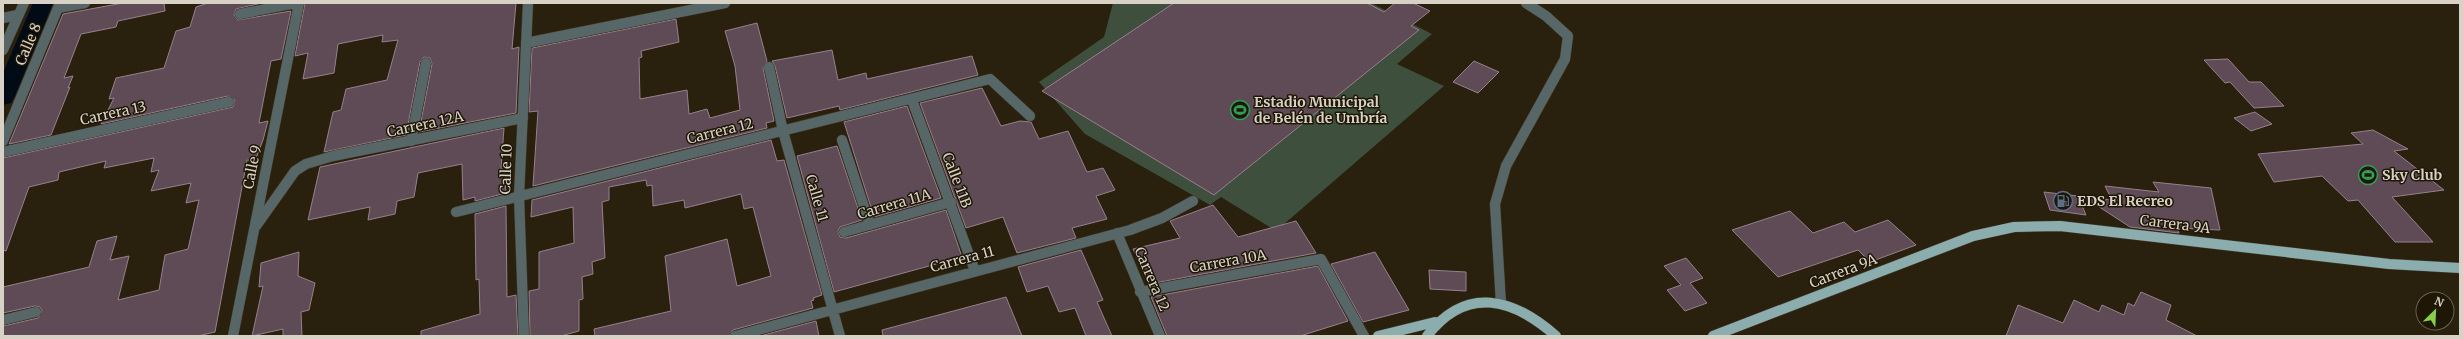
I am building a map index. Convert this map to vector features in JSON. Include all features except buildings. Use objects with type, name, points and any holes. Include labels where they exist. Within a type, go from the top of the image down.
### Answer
[{"type":"main road","name":"Carrera 9A","points":[[1713,336],[1973,236],[2014,227],[2060,226],[2389,264],[2460,268]]},
{"type":"main road","points":[[1427,336],[1435,322],[1448,312],[1463,305],[1481,302],[1501,304],[1523,310],[1543,322],[1556,336]]},
{"type":"main road","points":[[1378,336],[1435,322]]},
{"type":"street","name":"Calle 8","points":[[3,50],[24,3]]},
{"type":"street","points":[[59,6],[85,3]]},
{"type":"street","points":[[240,14],[296,3]]},
{"type":"street","name":"Calle 9","points":[[232,336],[299,3]]},
{"type":"street","name":"Calle 10","points":[[524,336],[519,196],[528,3]]},
{"type":"street","points":[[526,43],[725,3]]},
{"type":"street","points":[[1501,304],[1495,204],[1506,166],[1565,59],[1568,36],[1546,16],[1526,3]]},
{"type":"street","name":"Calle 8","points":[[3,141],[59,6]]},
{"type":"street","points":[[3,18],[18,15]]},
{"type":"street","points":[[411,141],[426,63]]},
{"type":"street","name":"Calle 11","points":[[769,67],[783,131],[834,309],[840,336]]},
{"type":"street","name":"Carrera 12","points":[[456,212],[912,100],[990,79],[1030,116]]},
{"type":"street","name":"Calle 11B","points":[[912,100],[952,202],[975,271]]},
{"type":"street","name":"Carrera 13","points":[[3,152],[229,102]]},
{"type":"street","name":"Carrera 12A","points":[[254,228],[295,171],[306,164],[333,156],[523,118]]},
{"type":"street","points":[[842,140],[870,225]]},
{"type":"street","name":"Carrera 11","points":[[735,336],[1116,233],[1162,218],[1193,201]]},
{"type":"street","name":"Carrera 11A","points":[[844,232],[952,202]]},
{"type":"street","name":"Carrera 12","points":[[1116,233],[1160,336]]},
{"type":"street","name":"Carrera 10A","points":[[1140,292],[1321,259],[1364,336]]},
{"type":"street","points":[[3,320],[36,312]]},
{"type":"green space","name":"Estadio Municipal de Belén de Umbría","points":[[1113,3],[1371,3],[1432,34],[1397,64],[1444,86],[1276,231],[1221,197],[1210,205],[1085,134],[1039,82],[1104,37]]},
{"type":"waterway","points":[[3,98],[43,3]]},
{"type":"place","name":"Estadio Municipal de Belén de Umbría","points":[[1240,110]]},
{"type":"place","name":"Sky Club","points":[[2368,175]]},
{"type":"place","name":"EDS El Recreo","points":[[2063,201]]}]
